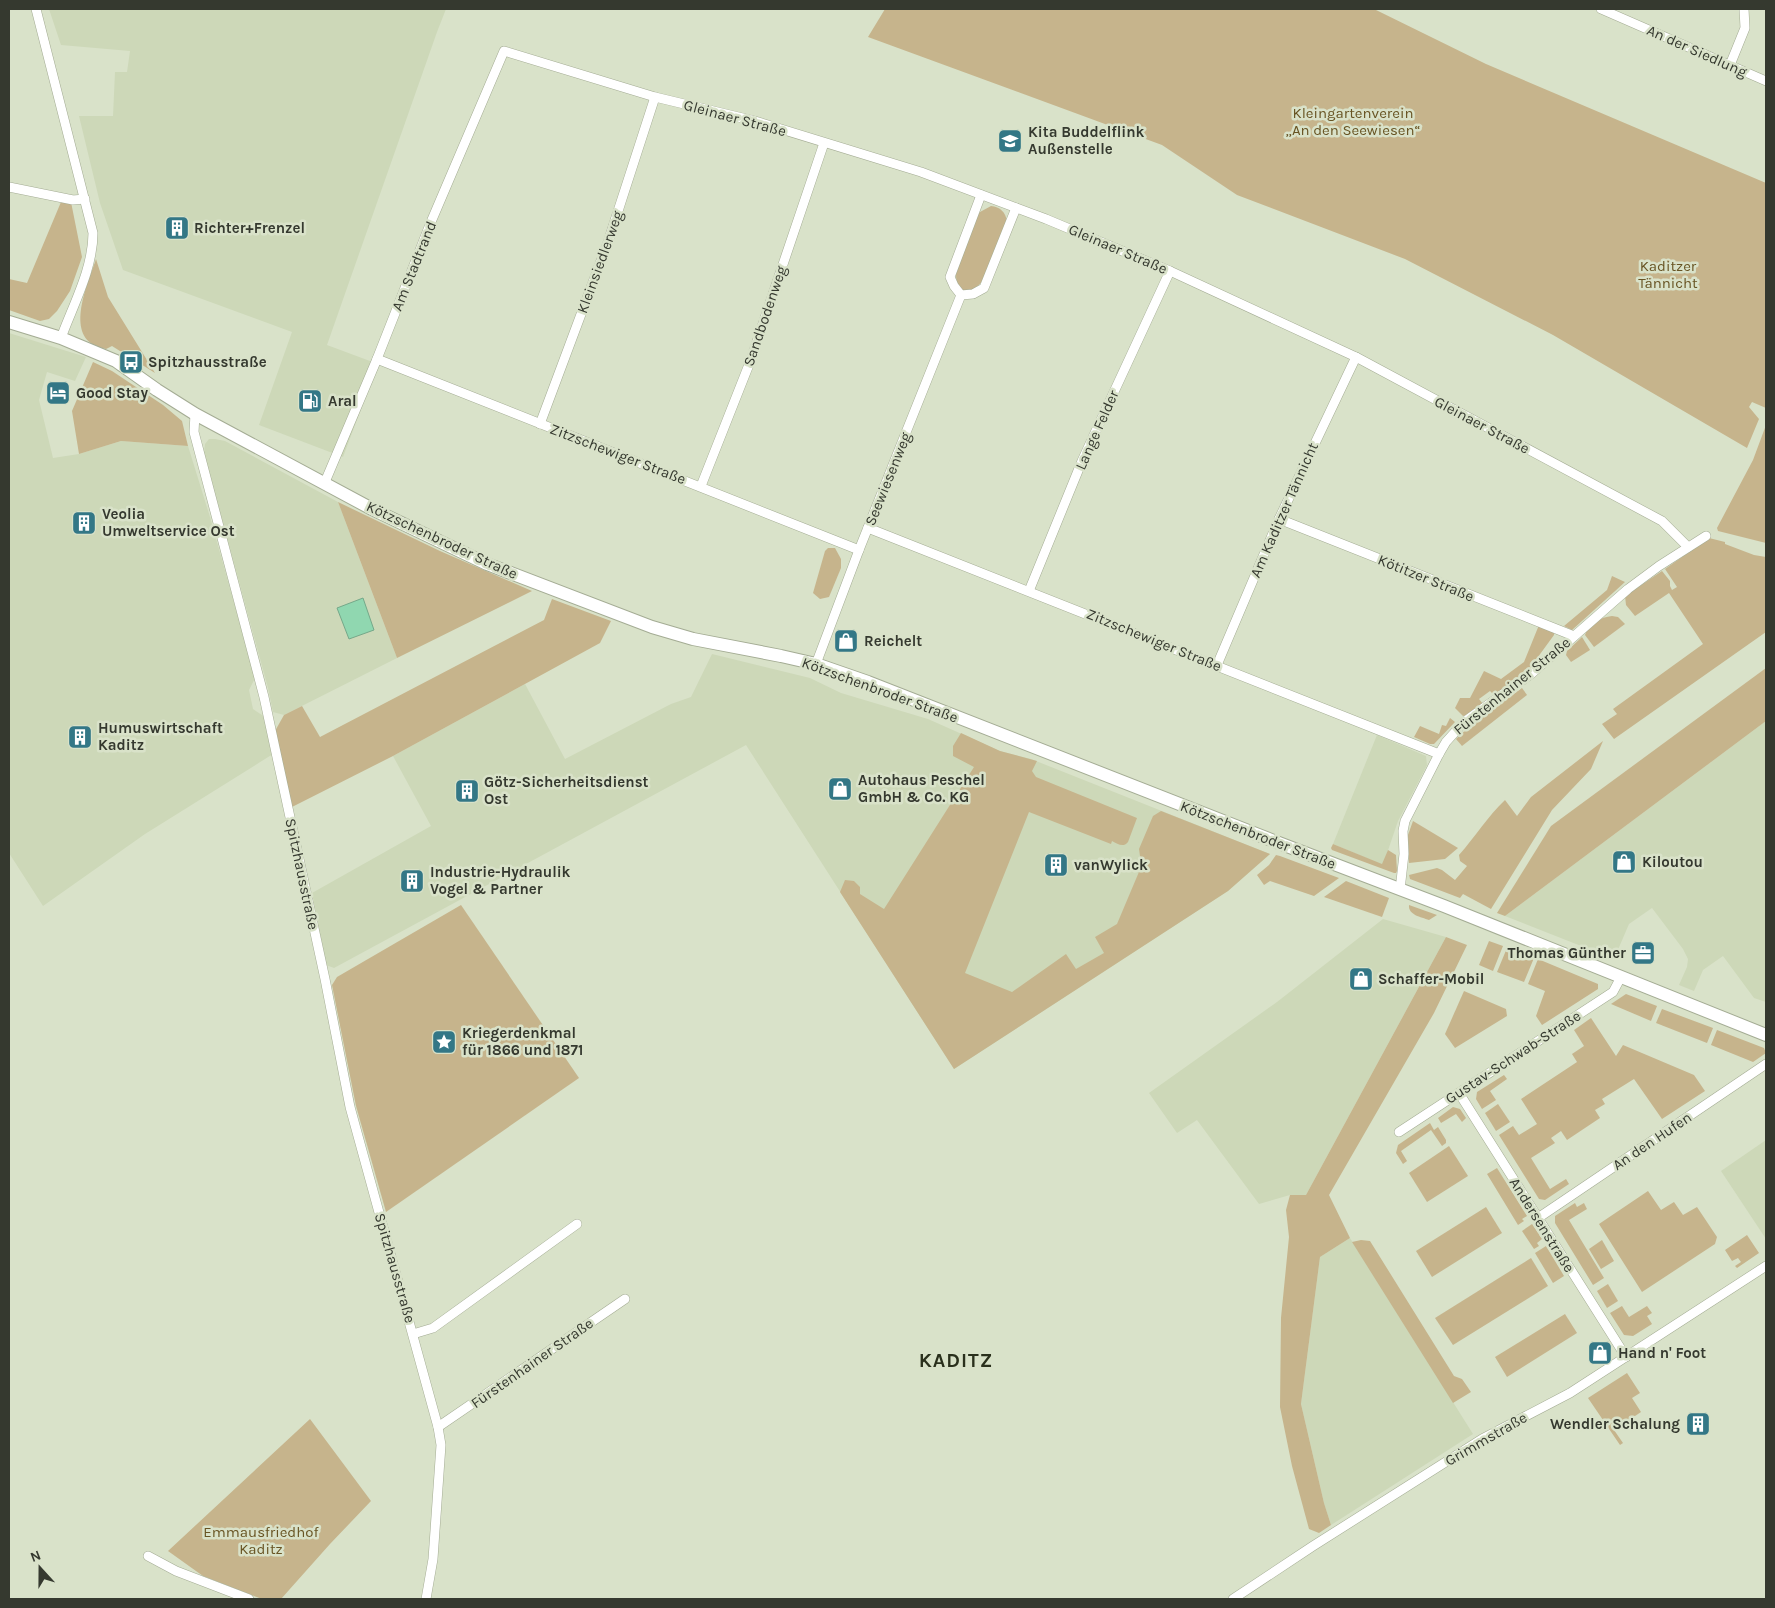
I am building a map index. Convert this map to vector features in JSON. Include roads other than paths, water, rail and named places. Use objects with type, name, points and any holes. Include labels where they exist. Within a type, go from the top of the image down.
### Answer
[{"type":"street","points":[[36,9],[93,232],[93,245],[88,266],[61,338]]},
{"type":"street","name":"An der Siedlung","points":[[1601,9],[1766,81]]},
{"type":"street","points":[[1730,65],[1745,28],[1744,9]]},
{"type":"street","name":"Gleinaer Straße","points":[[504,51],[655,97],[755,121],[922,172],[1046,219],[1170,271],[1356,357],[1662,521],[1688,547]]},
{"type":"street","name":"Am Stadtrand","points":[[325,482],[377,359],[431,222],[504,51]]},
{"type":"street","name":"Kleinsiedlerweg","points":[[540,424],[608,242],[655,97]]},
{"type":"street","name":"Sandbodenweg","points":[[701,486],[750,362],[824,143]]},
{"type":"street","points":[[9,187],[73,200],[86,199]]},
{"type":"street","points":[[981,195],[950,277],[961,295],[973,294],[984,288],[1016,208]]},
{"type":"street","name":"Lange Felder","points":[[1029,591],[1082,461],[1170,271]]},
{"type":"street","name":"Seewiesenweg","points":[[816,664],[859,550],[961,295]]},
{"type":"street","name":"Kötzschenbroder Straße","points":[[9,322],[61,338],[116,361],[195,414],[325,482],[372,509],[487,564],[652,627],[692,639],[816,664],[868,682],[1444,906],[1766,1035]]},
{"type":"street","name":"Am Kaditzer Tännicht","points":[[1216,665],[1279,519],[1356,357]]},
{"type":"street","name":"Zitzschewiger Straße","points":[[377,359],[859,550]]},
{"type":"street","name":"Spitzhausstraße","points":[[195,414],[194,432],[266,702],[350,1107],[414,1334],[438,1427],[441,1445],[433,1560],[426,1599]]},
{"type":"street","name":"Kötitzer Straße","points":[[1279,519],[1574,636]]},
{"type":"street","name":"Zitzschewiger Straße","points":[[868,528],[1438,754]]},
{"type":"street","name":"Fürstenhainer Straße","points":[[1400,890],[1405,821],[1438,754],[1446,742],[1464,722],[1531,674],[1628,589],[1706,536]]},
{"type":"street","name":"Gustav-Schwab-Straße","points":[[1399,1132],[1612,992],[1621,977]]},
{"type":"street","name":"An den Hufen","points":[[1538,1218],[1766,1064]]},
{"type":"street","name":"Andersenstraße","points":[[1459,1093],[1626,1357]]},
{"type":"street","name":"Spitzhausstraße","points":[[414,1334],[433,1328],[576,1224]]},
{"type":"street","name":"Grimmstraße","points":[[1233,1599],[1482,1439],[1570,1393],[1766,1266]]},
{"type":"street","name":"Fürstenhainer Straße","points":[[438,1427],[625,1299]]},
{"type":"street","points":[[148,1556],[176,1571],[249,1599]]},
{"type":"place","name":"Kita Buddelflink Außenstelle","points":[[1010,141]]},
{"type":"place","name":"Richter+Frenzel","points":[[177,228]]},
{"type":"place","name":"Spitzhausstraße","points":[[131,362]]},
{"type":"place","name":"Good Stay","points":[[58,393]]},
{"type":"place","name":"Aral","points":[[310,401]]},
{"type":"place","name":"Veolia Umweltservice Ost","points":[[84,523]]},
{"type":"place","name":"Reichelt","points":[[846,641]]},
{"type":"place","name":"Humuswirtschaft Kaditz","points":[[80,737]]},
{"type":"place","name":"Autohaus Peschel GmbH & Co. KG","points":[[840,789]]},
{"type":"place","name":"Götz-Sicherheitsdienst Ost","points":[[467,791]]},
{"type":"place","name":"Kiloutou","points":[[1624,862]]},
{"type":"place","name":"vanWylick","points":[[1056,865]]},
{"type":"place","name":"Industrie-Hydraulik Vogel & Partner","points":[[412,881]]},
{"type":"place","name":"Thomas Günther","points":[[1643,953]]},
{"type":"place","name":"Schaffer-Mobil","points":[[1361,979]]},
{"type":"place","name":"Kriegerdenkmal für 1866 und 1871","points":[[444,1042]]},
{"type":"place","name":"Hand n' Foot","points":[[1600,1353]]},
{"type":"place","name":"Wendler Schalung","points":[[1698,1424]]},
{"type":"district","name":"KADITZ","points":[[956,1360]]},
{"type":"park label","name":"Kleingartenverein „An den Seewiesen“","points":[[1353,122]]},
{"type":"park label","name":"Kaditzer Tännicht","points":[[1668,274]]},
{"type":"park label","name":"Emmausfriedhof Kaditz","points":[[261,1540]]}]
